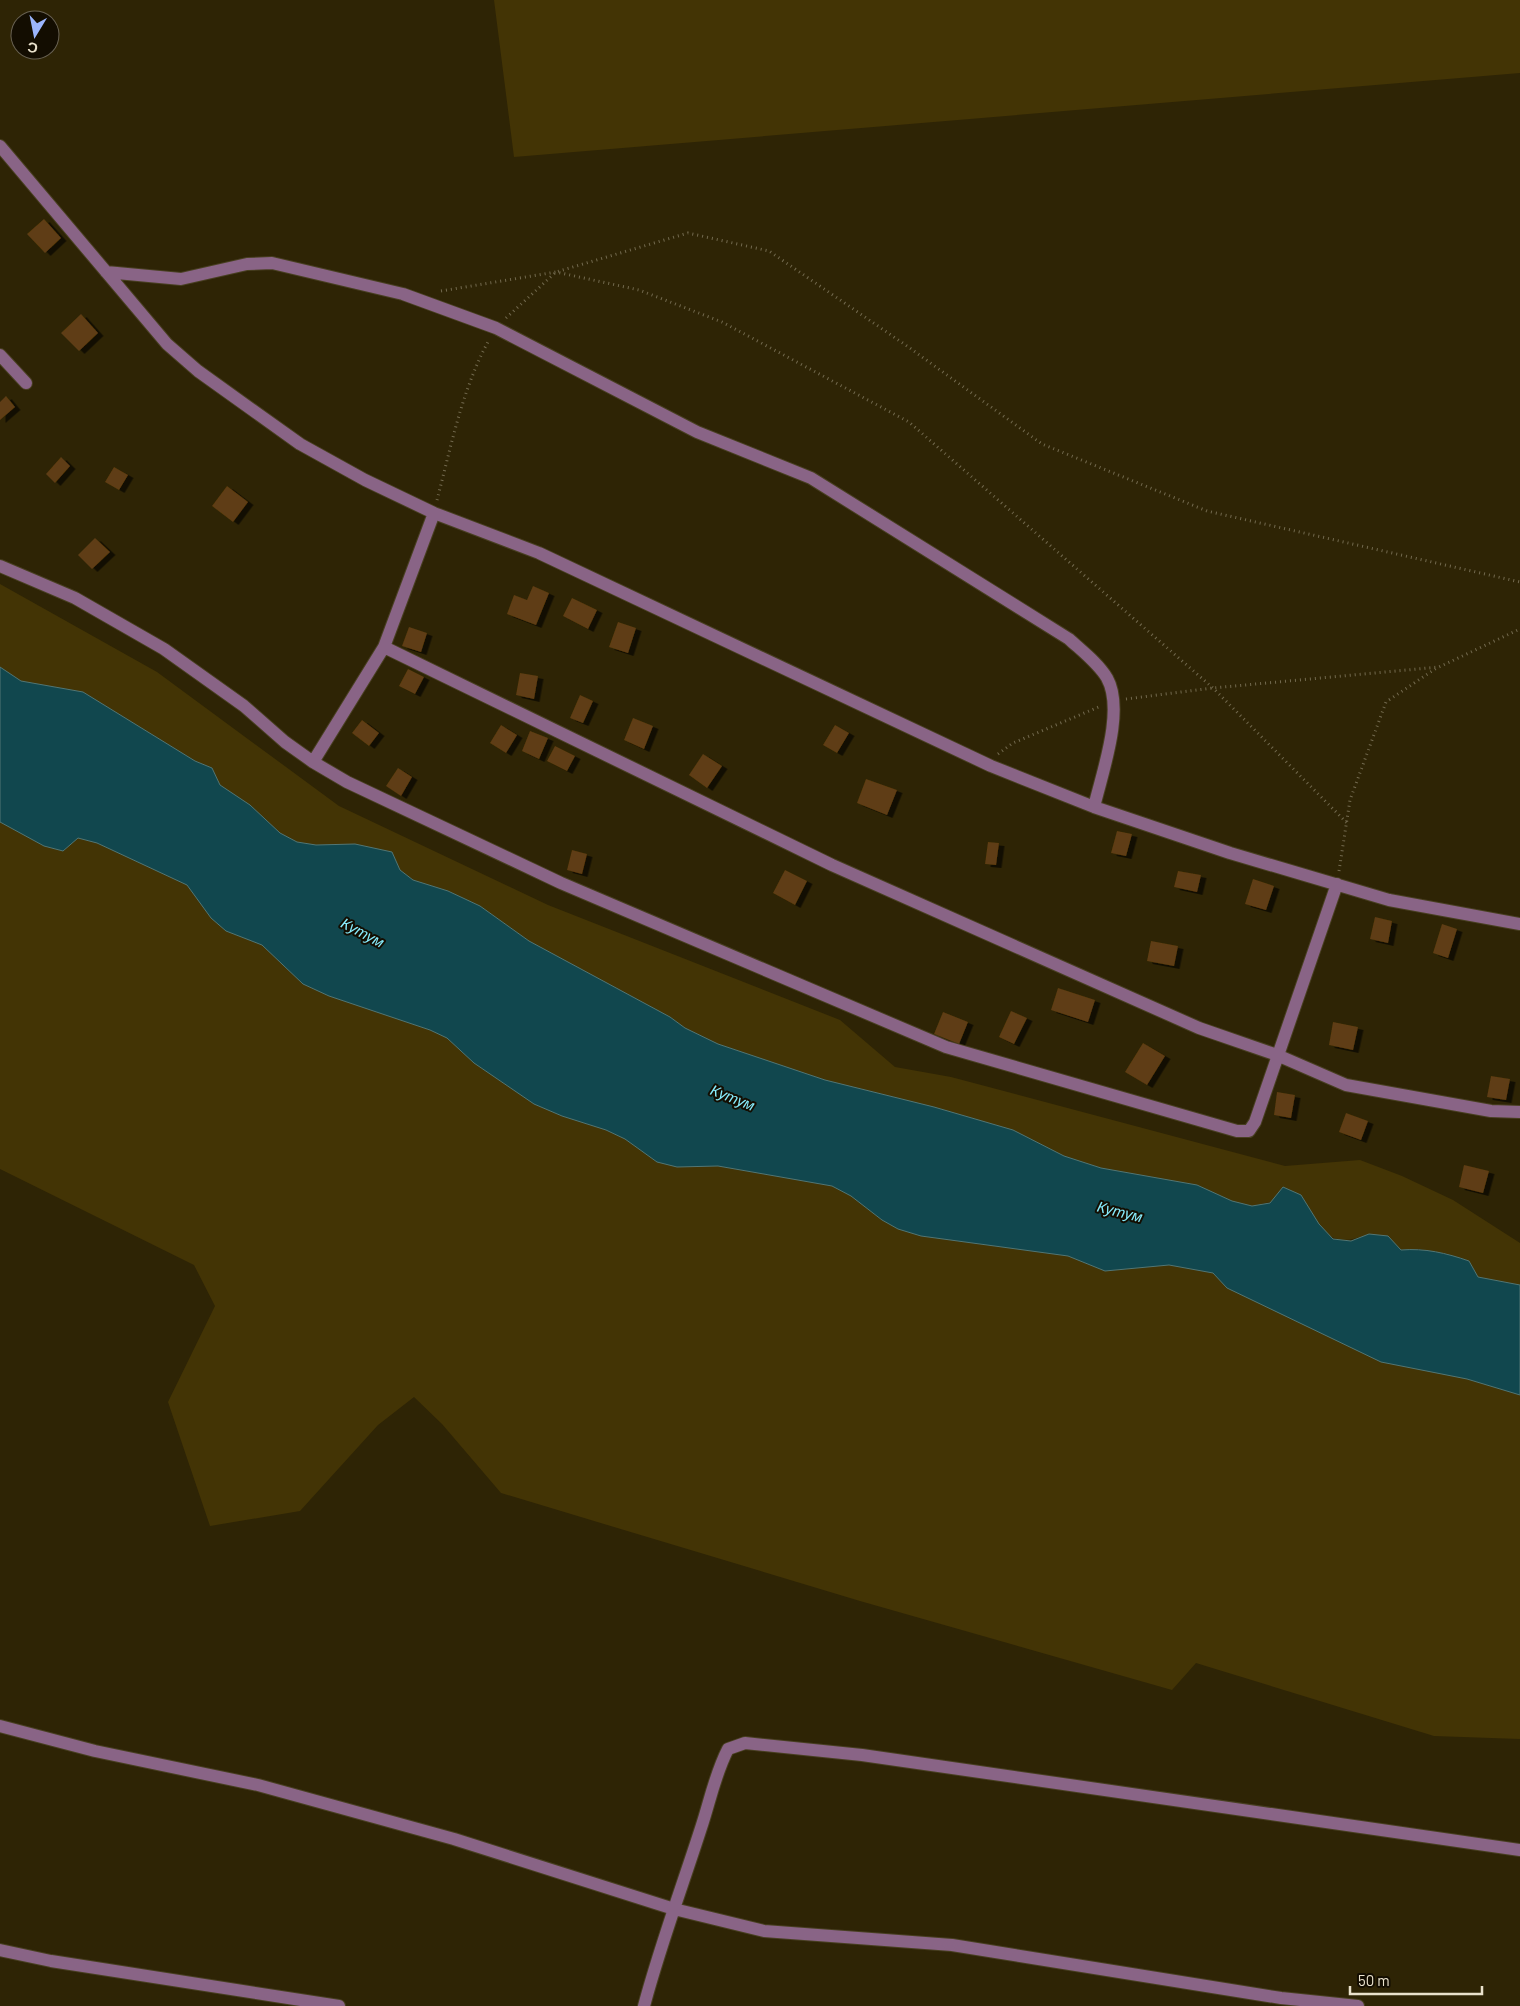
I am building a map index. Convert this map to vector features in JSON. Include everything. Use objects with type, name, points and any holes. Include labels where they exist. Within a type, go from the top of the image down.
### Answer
[{"type":"street","points":[[0,146],[167,344],[198,371],[300,444],[365,480],[434,513],[539,553],[991,766],[1094,807],[1230,853],[1389,900],[1520,924]]},
{"type":"street","points":[[106,272],[181,279],[248,264],[272,263],[403,294],[496,328],[697,432],[811,478],[1069,639],[1094,662],[1107,679],[1114,700],[1112,726],[1094,807]]},
{"type":"street","points":[[0,355],[26,383]]},
{"type":"street","points":[[313,762],[384,647],[434,513]]},
{"type":"street","points":[[0,566],[75,598],[164,649],[244,706],[285,742],[313,762],[347,782],[560,883],[946,1047],[1237,1131],[1248,1131],[1255,1122],[1337,884]]},
{"type":"street","points":[[384,647],[832,865],[1199,1028],[1277,1055],[1346,1085],[1491,1111],[1520,1112]]},
{"type":"street","points":[[0,1726],[95,1751],[276,1790],[454,1839],[674,1909],[764,1932],[952,1945],[1281,1998],[1358,2006]]},
{"type":"street","points":[[644,2006],[702,1827],[720,1764],[728,1749],[746,1743],[862,1755],[1520,1850]]},
{"type":"street","points":[[0,1950],[51,1961],[339,2006]]},
{"type":"path","points":[[431,292],[556,272],[688,233],[768,250],[907,346],[1042,444],[1207,511],[1520,582]]},
{"type":"path","points":[[434,513],[460,414],[474,370],[496,328],[556,272]]},
{"type":"path","points":[[556,272],[639,290],[722,322],[909,422],[1213,688],[1347,823]]},
{"type":"path","points":[[991,766],[999,753],[1013,743],[1114,700],[1213,688],[1438,667],[1520,629]]},
{"type":"path","points":[[1337,884],[1350,800],[1386,702],[1453,658]]},
{"type":"shaded area","points":[[494,0],[1520,0],[1520,73],[514,157]]},
{"type":"shaded area","points":[[0,584],[157,672],[339,806],[548,905],[840,1020],[895,1067],[951,1077],[1285,1166],[1360,1160],[1402,1176],[1453,1200],[1520,1243],[1520,1285],[1478,1277],[1469,1261],[1448,1254],[1419,1249],[1401,1250],[1369,1234],[1355,1239],[1343,1240],[1334,1238],[1320,1226],[1301,1195],[1252,1206],[1232,1201],[1197,1185],[1101,1168],[1064,1156],[1013,1130],[934,1107],[825,1080],[718,1044],[685,1028],[670,1017],[529,941],[480,906],[448,891],[413,880],[400,870],[392,852],[355,844],[316,845],[297,842],[280,833],[250,805],[220,785],[212,768],[195,761],[83,692],[21,681],[0,667]]},
{"type":"shaded area","points":[[0,822],[44,846],[63,851],[78,838],[97,843],[187,885],[211,918],[226,931],[262,945],[303,984],[329,996],[430,1030],[447,1038],[474,1063],[534,1104],[562,1116],[606,1130],[625,1139],[657,1162],[677,1167],[718,1166],[832,1186],[851,1196],[882,1220],[898,1229],[921,1236],[1068,1256],[1105,1271],[1169,1265],[1213,1273],[1228,1288],[1467,1379],[1520,1395],[1520,1739],[1434,1736],[1196,1663],[1172,1690],[860,1601],[501,1493],[442,1424],[414,1397],[378,1425],[300,1511],[210,1526],[168,1402],[215,1306],[194,1265],[0,1169]]},
{"type":"water","name":"Кутум","points":[[0,667],[21,681],[83,692],[195,761],[212,768],[220,785],[250,805],[280,833],[297,842],[316,845],[355,844],[392,852],[400,870],[413,880],[448,891],[480,906],[529,941],[670,1017],[685,1028],[718,1044],[825,1080],[934,1107],[1013,1130],[1064,1156],[1101,1168],[1197,1185],[1232,1201],[1252,1206],[1270,1203],[1283,1187],[1301,1195],[1319,1224],[1333,1239],[1351,1241],[1369,1234],[1388,1236],[1401,1250],[1427,1250],[1469,1261],[1478,1277],[1520,1285],[1520,1395],[1467,1379],[1381,1362],[1227,1288],[1213,1273],[1169,1265],[1105,1271],[1068,1256],[921,1236],[898,1229],[882,1220],[851,1196],[832,1186],[718,1166],[677,1167],[657,1162],[625,1139],[606,1130],[562,1116],[534,1104],[474,1063],[447,1038],[430,1030],[329,996],[303,984],[262,945],[226,931],[211,918],[187,885],[97,843],[78,838],[63,851],[44,846],[0,822]]},
{"type":"building","points":[[44,219],[61,238],[45,253],[27,234]]},
{"type":"building","points":[[81,314],[98,333],[79,351],[61,333]]},
{"type":"building","points":[[6,396],[15,407],[0,420],[0,402]]},
{"type":"building","points":[[61,457],[70,466],[55,483],[46,474]]},
{"type":"building","points":[[114,467],[128,475],[119,490],[105,482]]},
{"type":"building","points":[[227,486],[248,502],[233,522],[212,506]]},
{"type":"building","points":[[95,538],[110,552],[92,569],[78,555]]},
{"type":"building","points":[[533,586],[549,593],[536,625],[507,614],[514,595],[527,600]]},
{"type":"building","points":[[572,598],[597,610],[588,629],[563,616]]},
{"type":"building","points":[[618,622],[636,628],[628,653],[609,647]]},
{"type":"building","points":[[409,627],[427,633],[421,652],[402,646]]},
{"type":"building","points":[[408,669],[424,677],[415,694],[399,686]]},
{"type":"building","points":[[520,673],[538,676],[534,699],[516,695]]},
{"type":"building","points":[[580,695],[593,701],[583,723],[570,718]]},
{"type":"building","points":[[633,718],[653,726],[644,749],[624,740]]},
{"type":"building","points":[[362,720],[379,733],[369,746],[352,733]]},
{"type":"building","points":[[501,725],[517,735],[506,753],[490,743]]},
{"type":"building","points":[[835,725],[849,733],[837,753],[823,745]]},
{"type":"building","points":[[530,731],[548,738],[539,759],[522,751]]},
{"type":"building","points":[[555,746],[575,756],[567,771],[547,761]]},
{"type":"building","points":[[703,754],[722,766],[707,788],[689,775]]},
{"type":"building","points":[[398,768],[412,777],[401,796],[386,786]]},
{"type":"building","points":[[866,779],[897,790],[887,815],[857,803]]},
{"type":"building","points":[[1117,831],[1132,834],[1126,856],[1111,853]]},
{"type":"building","points":[[988,842],[999,843],[996,865],[985,864]]},
{"type":"building","points":[[572,850],[587,854],[582,874],[567,870]]},
{"type":"building","points":[[785,870],[807,881],[795,905],[773,893]]},
{"type":"building","points":[[1178,871],[1201,875],[1197,892],[1174,887]]},
{"type":"building","points":[[1253,879],[1274,886],[1266,910],[1245,904]]},
{"type":"building","points":[[1375,917],[1392,921],[1388,943],[1370,939]]},
{"type":"building","points":[[1442,924],[1457,929],[1448,958],[1433,953]]},
{"type":"building","points":[[1151,941],[1178,946],[1174,966],[1147,961]]},
{"type":"building","points":[[1058,988],[1095,1000],[1088,1022],[1051,1010]]},
{"type":"building","points":[[1011,1011],[1027,1018],[1014,1044],[999,1037]]},
{"type":"building","points":[[943,1012],[968,1022],[959,1044],[934,1034]]},
{"type":"building","points":[[1333,1022],[1358,1027],[1353,1050],[1329,1045]]},
{"type":"building","points":[[1143,1043],[1165,1056],[1147,1085],[1125,1072]]},
{"type":"building","points":[[1491,1076],[1510,1079],[1506,1100],[1487,1097]]},
{"type":"building","points":[[1277,1092],[1295,1095],[1291,1118],[1274,1115]]},
{"type":"building","points":[[1346,1113],[1368,1121],[1361,1140],[1339,1132]]},
{"type":"building","points":[[1464,1165],[1489,1171],[1483,1193],[1459,1187]]}]
